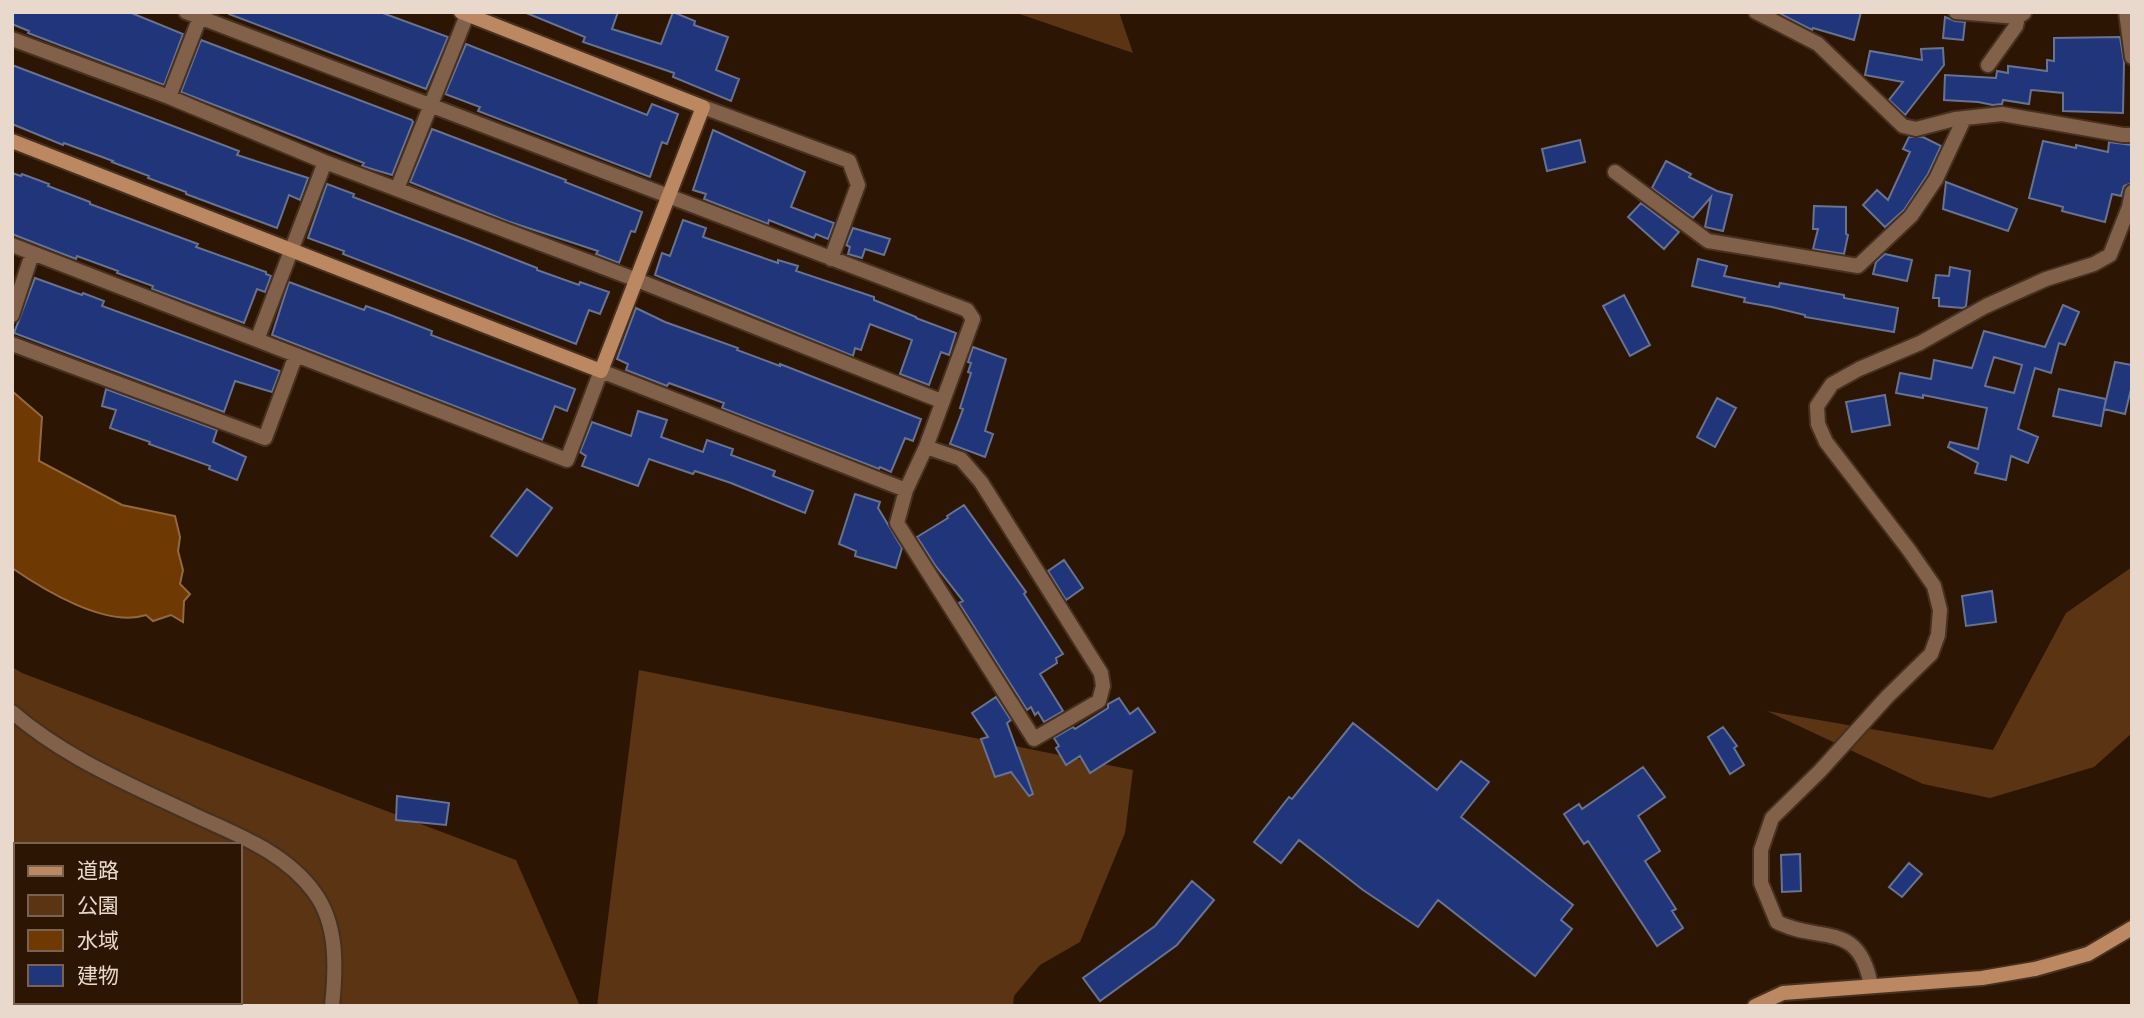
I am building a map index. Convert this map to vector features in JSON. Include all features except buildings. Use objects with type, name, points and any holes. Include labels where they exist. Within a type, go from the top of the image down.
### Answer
[{"type":"street","points":[[1756,12],[1818,44],[1903,126],[1916,129],[1955,119],[2002,114],[2132,135]]},
{"type":"street","points":[[1956,12],[2021,14],[2016,26],[1988,65]]},
{"type":"street","points":[[2126,12],[2132,57]]},
{"type":"street","points":[[397,189],[432,105],[464,13],[849,161],[858,185],[831,259]]},
{"type":"street","points":[[169,97],[196,14],[967,310],[973,319],[926,447],[906,490],[897,523],[1034,739],[1099,701],[1103,686],[1101,673],[981,482],[961,459],[926,447]]},
{"type":"street","points":[[12,38],[169,97],[325,162],[637,280],[941,401]]},
{"type":"street","points":[[12,245],[567,460],[703,107]]},
{"type":"street","points":[[1615,172],[1708,241],[1858,266],[1911,216],[1936,179],[1964,119]]},
{"type":"street","points":[[12,141],[906,490]]},
{"type":"street","points":[[257,340],[325,162]]},
{"type":"street","points":[[1871,986],[1869,974],[1859,953],[1842,937],[1790,929],[1777,922],[1761,883],[1761,850],[1772,818],[1821,771],[1887,697],[1931,654],[1938,635],[1940,610],[1934,586],[1826,442],[1818,424],[1817,406],[1832,384],[1859,369],[1920,343],[1986,306],[2046,279],[2094,264],[2110,255],[2132,192]]},
{"type":"street","points":[[12,315],[32,254]]},
{"type":"street","points":[[12,344],[265,438],[296,355]]},
{"type":"street","points":[[12,712],[32,729],[90,766],[262,847],[290,865],[315,893],[332,932],[335,975],[332,1006]]},
{"type":"street","points":[[1755,1006],[1783,993],[1982,978],[2035,969],[2088,954],[2132,928]]},
{"type":"green space","points":[[1014,12],[1119,12],[1133,53]]},
{"type":"green space","points":[[2132,567],[2132,733],[2094,767],[1990,798],[1923,784],[1767,711],[1993,750],[2066,613]]},
{"type":"green space","points":[[12,667],[516,860],[580,1006],[12,1006]]},
{"type":"green space","points":[[639,670],[1133,770],[1125,833],[1080,942],[1040,965],[1014,996],[1013,1006],[597,1006]]},
{"type":"water","points":[[12,391],[42,417],[39,461],[122,505],[175,516],[180,537],[178,551],[183,570],[180,584],[190,594],[184,601],[183,622],[171,615],[153,621],[146,615],[130,618],[94,612],[58,596],[12,568]]}]
